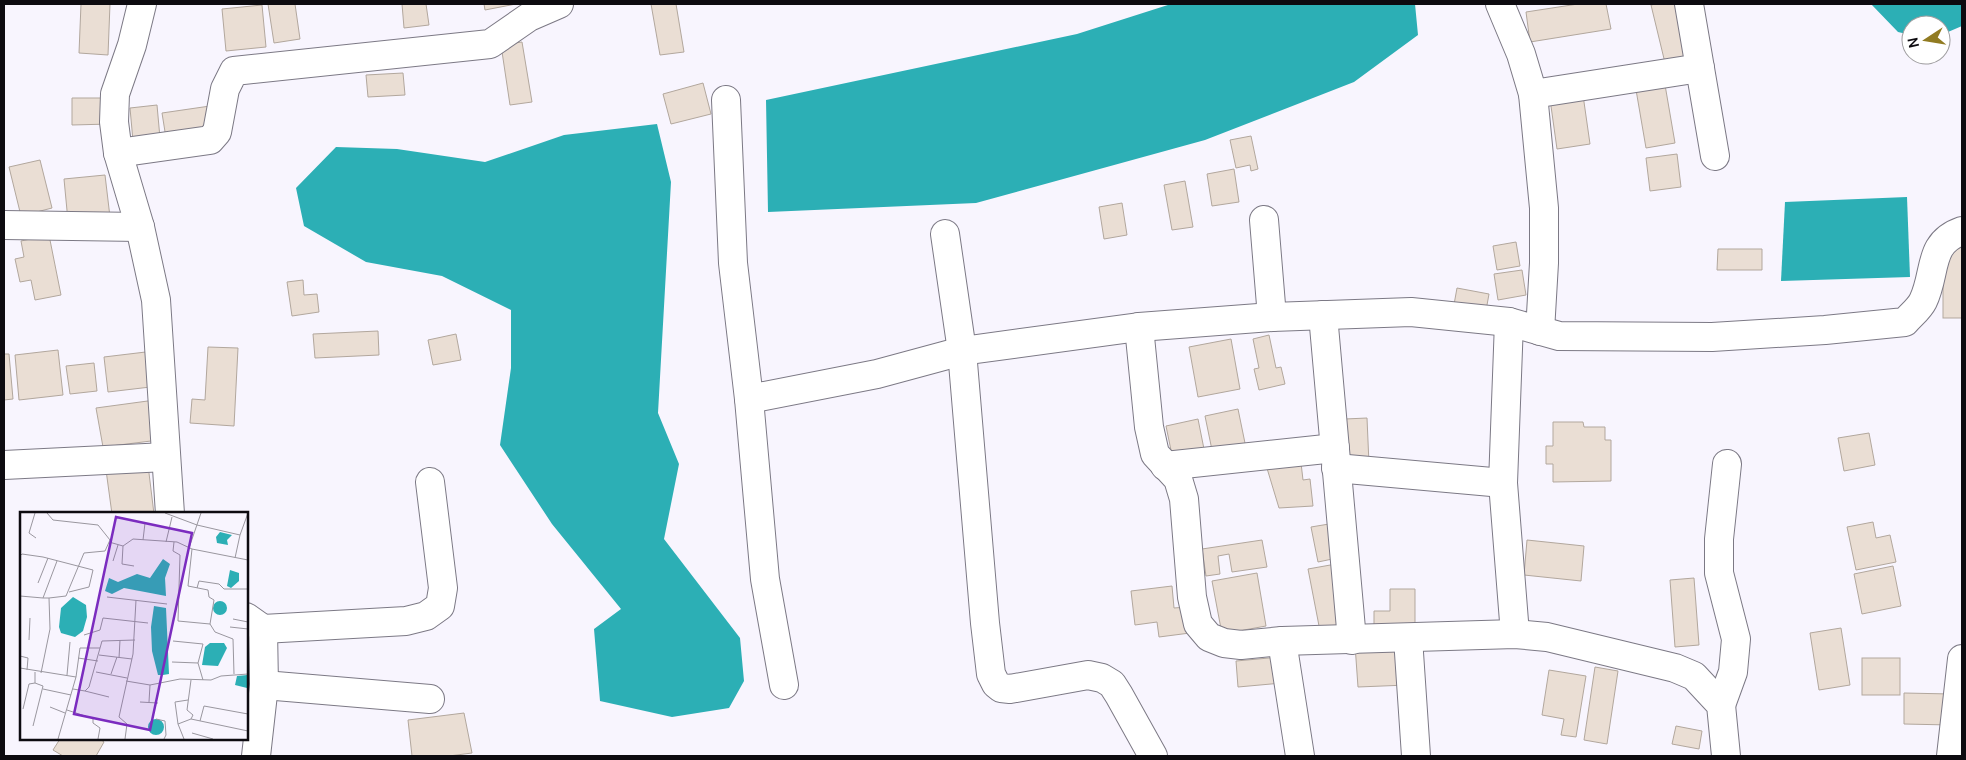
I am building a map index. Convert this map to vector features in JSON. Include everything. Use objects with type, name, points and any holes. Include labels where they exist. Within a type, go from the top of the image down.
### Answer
[{"type":"street","points":[[142,4],[132,45],[115,94],[114,122],[118,153],[140,227],[156,300],[170,512]]},
{"type":"street","points":[[118,153],[210,140],[218,132],[225,88],[234,71],[490,44],[528,11],[559,4]]},
{"type":"street","points":[[1500,4],[1521,54],[1533,94],[1544,208],[1544,263],[1540,331]]},
{"type":"street","points":[[1689,4],[1715,156]]},
{"type":"street","points":[[1533,94],[1700,68]]},
{"type":"street","points":[[726,100],[733,263],[750,398],[765,579],[784,685]]},
{"type":"street","points":[[1264,220],[1272,317]]},
{"type":"street","points":[[4,225],[140,227]]},
{"type":"street","points":[[750,398],[877,374],[962,351],[1139,327],[1272,317],[1412,312],[1509,322],[1559,336],[1712,337],[1825,330],[1906,322],[1922,303],[1931,280],[1936,251],[1949,236],[1962,231]]},
{"type":"street","points":[[945,234],[962,351],[984,623],[992,674],[996,684],[1001,688],[1010,690],[1088,675],[1102,678],[1112,684],[1153,756]]},
{"type":"street","points":[[1323,315],[1352,640]]},
{"type":"street","points":[[1509,322],[1503,483],[1514,634]]},
{"type":"street","points":[[1139,327],[1149,427],[1155,454],[1178,479],[1184,499],[1192,597],[1198,624],[1209,637],[1224,643],[1241,645],[1282,641],[1514,634],[1547,637],[1675,668],[1694,676],[1721,705]]},
{"type":"street","points":[[4,465],[166,457]]},
{"type":"street","points":[[1165,466],[1336,458],[1503,483]]},
{"type":"street","points":[[1726,756],[1721,705],[1733,672],[1736,639],[1719,573],[1719,539],[1727,464]]},
{"type":"street","points":[[256,756],[264,685],[255,623],[406,621],[426,616],[440,606],[443,588],[430,482]]},
{"type":"street","points":[[1408,638],[1416,756]]},
{"type":"street","points":[[1282,641],[1300,756]]},
{"type":"street","points":[[1951,756],[1962,659]]},
{"type":"street","points":[[264,685],[430,698]]},
{"type":"water","points":[[1171,4],[1415,4],[1418,35],[1354,82],[1205,140],[976,203],[768,212],[766,100],[1077,34]]},
{"type":"water","points":[[1871,4],[1962,4],[1962,26],[1951,31],[1951,15],[1901,15],[1901,33],[1898,32]]},
{"type":"water","points":[[657,124],[671,182],[658,413],[679,464],[664,539],[740,638],[744,681],[729,708],[672,717],[600,701],[594,629],[621,609],[552,524],[500,445],[511,368],[511,310],[442,276],[366,262],[304,226],[296,188],[336,147],[397,149],[485,162],[564,135]]},
{"type":"water","points":[[1907,197],[1910,277],[1781,281],[1785,202]]},
{"type":"building","points":[[81,4],[110,4],[108,55],[79,53]]},
{"type":"building","points":[[268,4],[295,4],[300,39],[274,43]]},
{"type":"building","points":[[402,4],[426,4],[429,25],[404,28]]},
{"type":"building","points":[[484,4],[516,4],[485,10]]},
{"type":"building","points":[[651,4],[676,4],[684,52],[660,55]]},
{"type":"building","points":[[1578,4],[1606,4],[1611,29],[1530,42],[1526,12]]},
{"type":"building","points":[[1681,4],[1695,60],[1666,67],[1651,5]]},
{"type":"building","points":[[262,5],[266,47],[226,51],[222,9]]},
{"type":"building","points":[[522,42],[532,102],[510,105],[501,45]]},
{"type":"building","points":[[403,73],[405,95],[368,97],[366,75]]},
{"type":"building","points":[[1664,79],[1675,143],[1646,148],[1635,84]]},
{"type":"building","points":[[703,83],[711,114],[671,124],[663,94]]},
{"type":"building","points":[[1583,95],[1590,144],[1557,149],[1550,99]]},
{"type":"building","points":[[72,98],[110,98],[110,124],[72,125]]},
{"type":"building","points":[[157,105],[160,138],[133,141],[130,108]]},
{"type":"building","points":[[210,106],[213,132],[166,138],[162,113]]},
{"type":"building","points":[[1251,136],[1258,169],[1251,171],[1250,165],[1236,168],[1230,140]]},
{"type":"building","points":[[1677,154],[1681,187],[1650,191],[1646,158]]},
{"type":"building","points":[[40,160],[52,208],[21,216],[9,167]]},
{"type":"building","points":[[1234,169],[1239,202],[1212,206],[1207,174]]},
{"type":"building","points":[[105,175],[110,217],[68,221],[64,179]]},
{"type":"building","points":[[1185,181],[1193,227],[1172,230],[1164,185]]},
{"type":"building","points":[[1122,203],[1127,235],[1104,239],[1099,207]]},
{"type":"building","points":[[49,235],[61,295],[35,300],[31,280],[20,282],[15,259],[24,257],[21,241]]},
{"type":"building","points":[[1516,242],[1520,266],[1497,270],[1493,246]]},
{"type":"building","points":[[1943,246],[1962,246],[1962,318],[1943,318]]},
{"type":"building","points":[[1718,249],[1762,249],[1762,270],[1717,270]]},
{"type":"building","points":[[1522,270],[1526,295],[1498,300],[1494,274]]},
{"type":"building","points":[[303,280],[304,295],[317,294],[319,312],[292,316],[287,282]]},
{"type":"building","points":[[1457,288],[1489,294],[1485,316],[1453,310]]},
{"type":"building","points":[[378,331],[379,355],[315,358],[313,334]]},
{"type":"building","points":[[456,334],[461,360],[433,365],[428,340]]},
{"type":"building","points":[[1269,335],[1276,368],[1281,367],[1285,384],[1259,390],[1254,369],[1259,368],[1253,339]]},
{"type":"building","points":[[1231,339],[1240,389],[1198,397],[1189,347]]},
{"type":"building","points":[[208,347],[238,348],[234,426],[190,423],[192,399],[205,400]]},
{"type":"building","points":[[58,350],[63,395],[19,400],[15,355]]},
{"type":"building","points":[[154,351],[159,386],[108,392],[104,357]]},
{"type":"building","points":[[4,354],[9,354],[13,399],[4,400]]},
{"type":"building","points":[[94,363],[97,391],[70,394],[66,366]]},
{"type":"building","points":[[155,400],[159,440],[103,447],[96,408]]},
{"type":"building","points":[[1238,409],[1246,448],[1213,455],[1205,416]]},
{"type":"building","points":[[1367,418],[1369,464],[1347,465],[1345,419]]},
{"type":"building","points":[[1198,419],[1205,454],[1173,460],[1166,426]]},
{"type":"building","points":[[1553,422],[1583,422],[1584,427],[1605,427],[1605,440],[1611,440],[1611,481],[1553,482],[1553,464],[1546,464],[1546,446],[1553,446]]},
{"type":"building","points":[[1869,433],[1875,465],[1844,471],[1838,438]]},
{"type":"building","points":[[1301,463],[1303,480],[1310,479],[1313,506],[1279,508],[1266,465]]},
{"type":"building","points":[[148,465],[154,512],[112,512],[106,470]]},
{"type":"building","points":[[1873,522],[1876,538],[1890,535],[1896,562],[1856,570],[1847,527]]},
{"type":"building","points":[[1335,523],[1342,557],[1318,562],[1311,527]]},
{"type":"building","points":[[1262,540],[1267,567],[1232,572],[1229,554],[1218,556],[1220,574],[1206,576],[1202,549]]},
{"type":"building","points":[[1527,540],[1584,546],[1581,581],[1524,575]]},
{"type":"building","points":[[1336,564],[1348,625],[1320,631],[1308,569]]},
{"type":"building","points":[[1893,566],[1901,606],[1862,614],[1854,574]]},
{"type":"building","points":[[1257,573],[1266,626],[1222,634],[1212,581]]},
{"type":"building","points":[[1694,578],[1699,645],[1675,647],[1670,580]]},
{"type":"building","points":[[1172,586],[1174,608],[1187,607],[1190,633],[1159,637],[1157,622],[1135,625],[1131,591]]},
{"type":"building","points":[[1390,589],[1415,589],[1415,630],[1374,630],[1374,611],[1390,611]]},
{"type":"building","points":[[1841,628],[1850,685],[1819,690],[1810,633]]},
{"type":"building","points":[[1355,645],[1405,646],[1407,685],[1358,687]]},
{"type":"building","points":[[1280,657],[1282,683],[1238,687],[1236,661]]},
{"type":"building","points":[[1862,658],[1900,658],[1900,695],[1862,695]]},
{"type":"building","points":[[1595,667],[1618,671],[1607,744],[1584,740]]},
{"type":"building","points":[[1549,670],[1586,676],[1576,737],[1561,735],[1564,719],[1542,715]]},
{"type":"building","points":[[1904,693],[1951,694],[1950,725],[1904,724]]},
{"type":"building","points":[[464,713],[472,753],[449,756],[412,756],[408,720]]},
{"type":"building","points":[[1676,726],[1702,731],[1699,749],[1672,744]]},
{"type":"building","points":[[59,740],[101,740],[104,742],[96,756],[63,756],[53,750]]}]
